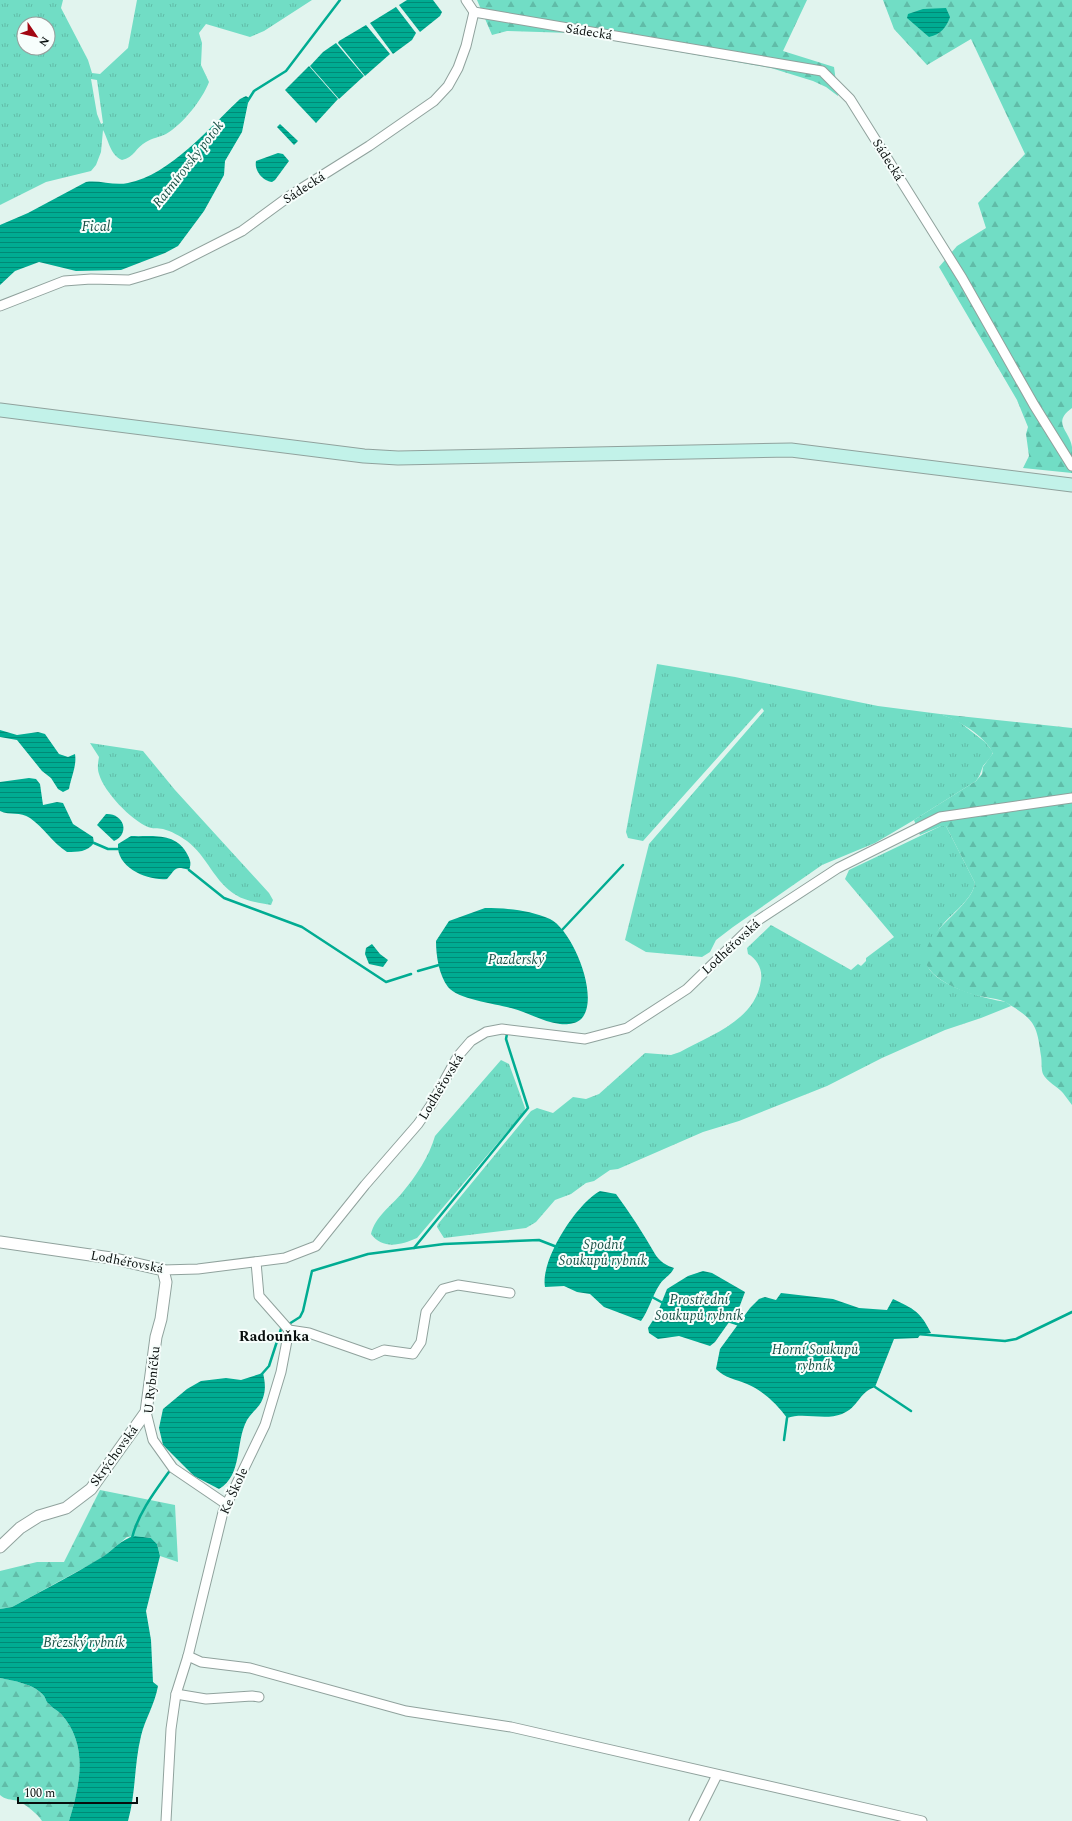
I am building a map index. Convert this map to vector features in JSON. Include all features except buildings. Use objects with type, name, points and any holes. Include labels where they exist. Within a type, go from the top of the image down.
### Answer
[{"type":"main road","points":[[0,410],[371,456],[398,458],[791,450],[1072,485]]},
{"type":"street","points":[[466,0],[474,12]]},
{"type":"street","name":"Sádecká","points":[[0,306],[64,281],[91,279],[129,280],[146,275],[171,267],[242,231],[292,195],[369,146],[434,101],[448,86],[458,68],[466,46],[474,12],[822,71],[850,99],[962,278],[1034,404],[1072,466]]},
{"type":"street","name":"Lodhéřovská","points":[[0,1242],[111,1258],[163,1270],[198,1269],[285,1258],[316,1246],[432,1106],[458,1056],[471,1041],[486,1032],[502,1029],[585,1039],[627,1028],[687,989],[757,921],[838,868],[940,817],[1072,798]]},
{"type":"street","points":[[256,1262],[258,1296],[289,1330],[309,1333],[372,1355],[384,1350],[413,1354],[421,1342],[426,1312],[443,1289],[458,1285],[510,1293]]},
{"type":"street","name":"U Rybníčku","points":[[163,1270],[166,1282],[161,1319],[156,1337],[146,1412],[153,1440],[172,1468],[226,1504]]},
{"type":"street","name":"Ke Škole","points":[[166,1821],[171,1728],[176,1694],[188,1656],[226,1504],[265,1425],[281,1372],[289,1330]]},
{"type":"street","name":"Skrýchovská","points":[[0,1547],[20,1528],[39,1516],[66,1508],[91,1489],[146,1412]]},
{"type":"street","points":[[188,1656],[201,1662],[250,1668],[406,1711],[511,1727],[922,1821]]},
{"type":"street","points":[[176,1694],[190,1698],[206,1699],[252,1696],[259,1698]]},
{"type":"street","points":[[694,1821],[717,1774]]},
{"type":"green space","points":[[0,0],[63,0],[61,8],[88,60],[92,73],[100,74],[128,48],[137,0],[312,0],[264,31],[250,37],[206,24],[199,33],[202,43],[201,65],[209,82],[197,104],[179,124],[166,134],[151,139],[143,144],[132,155],[122,160],[112,151],[103,130],[101,152],[96,165],[91,171],[46,182],[0,205]],"holes":[[[91,79],[97,80],[103,123],[101,124],[97,114]]]},
{"type":"green space","points":[[477,0],[807,0],[783,51],[834,67],[838,96],[826,87],[813,81],[771,68],[571,33],[507,31],[492,35]]},
{"type":"green space","points":[[883,0],[1072,0],[1072,408],[1066,413],[1062,423],[1071,441],[1072,473],[1023,468],[1029,456],[1026,434],[1028,427],[1017,400],[939,267],[957,246],[986,228],[978,203],[1025,154],[971,39],[927,65],[894,29]]},
{"type":"green space","points":[[657,664],[735,677],[878,706],[940,714],[958,721],[985,742],[993,752],[983,766],[976,781],[875,843],[822,865],[716,940],[710,952],[702,957],[646,952],[625,940],[649,844],[764,711],[762,708],[643,841],[628,838],[626,832]]},
{"type":"green space","points":[[940,714],[1072,728],[1072,1105],[1063,1093],[1043,1074],[1036,1030],[1024,1014],[1004,1001],[975,995],[951,986],[935,975],[925,962],[925,954],[935,934],[967,900],[975,883],[946,826],[941,826],[920,835],[914,820],[976,781],[982,774],[983,767],[993,753],[989,746],[977,734],[955,720]]},
{"type":"green space","points":[[90,743],[143,751],[175,790],[269,893],[273,900],[271,905],[257,903],[236,895],[222,884],[200,854],[187,841],[166,830],[148,827],[126,812],[106,789],[98,770],[99,757]]},
{"type":"green space","points":[[941,826],[946,826],[975,883],[971,894],[937,932],[930,944],[926,956],[926,962],[933,974],[951,986],[975,995],[1006,1002],[1011,1006],[945,1030],[882,1058],[827,1086],[739,1121],[703,1132],[618,1169],[610,1170],[594,1181],[586,1183],[571,1194],[555,1200],[536,1222],[526,1228],[444,1238],[437,1227],[438,1224],[531,1111],[537,1108],[553,1113],[573,1097],[586,1099],[599,1094],[645,1053],[671,1055],[680,1052],[730,1025],[741,1016],[751,1006],[757,994],[761,980],[759,965],[748,954],[747,948],[771,925],[851,970],[858,964],[861,966],[866,961],[866,958],[894,937],[845,879],[849,870]]},
{"type":"green space","points":[[501,1060],[509,1064],[525,1108],[524,1112],[417,1238],[405,1243],[392,1245],[376,1239],[371,1234],[376,1222],[402,1193],[417,1173],[426,1159],[435,1136]]},
{"type":"green space","points":[[100,1490],[175,1505],[178,1562],[160,1556],[157,1544],[151,1538],[135,1536],[127,1537],[102,1558],[12,1607],[0,1609],[0,1571],[37,1562],[64,1562]]},
{"type":"green space","points":[[0,1678],[30,1686],[40,1692],[47,1702],[61,1714],[70,1726],[76,1739],[80,1766],[79,1779],[69,1821],[42,1821],[24,1804],[4,1798],[0,1795]]},
{"type":"water","points":[[407,0],[433,0],[442,12],[440,16],[420,32],[399,5]]},
{"type":"water","points":[[396,7],[416,33],[412,40],[393,54],[370,23]]},
{"type":"water","points":[[946,8],[950,17],[947,24],[940,32],[933,36],[929,37],[907,18],[908,14],[923,9]]},
{"type":"water","points":[[366,25],[390,54],[365,76],[338,43]]},
{"type":"water","points":[[336,43],[364,76],[339,99],[310,66],[323,52]]},
{"type":"water","points":[[309,66],[338,99],[316,123],[285,90]]},
{"type":"water","name":"Fical","points":[[246,96],[249,98],[242,132],[225,161],[224,175],[204,211],[178,246],[165,253],[121,270],[76,271],[39,262],[15,271],[0,285],[0,225],[28,213],[86,182],[123,184],[144,178],[174,160],[202,136],[240,99]]},
{"type":"water","points":[[280,124],[298,141],[294,145],[277,127]]},
{"type":"water","points":[[278,153],[283,154],[289,161],[275,180],[272,182],[265,180],[256,168],[256,161]]},
{"type":"water","points":[[0,730],[17,735],[38,732],[45,734],[59,754],[68,757],[75,754],[75,767],[69,789],[63,792],[58,789],[51,778],[42,771],[17,740],[0,737]]},
{"type":"water","points":[[29,778],[36,779],[40,784],[43,805],[57,802],[63,803],[73,824],[93,837],[94,843],[91,846],[82,851],[67,852],[30,818],[0,811],[0,782]]},
{"type":"water","points":[[106,814],[117,817],[123,824],[122,833],[119,838],[114,841],[97,825]]},
{"type":"water","points":[[131,836],[154,836],[169,838],[175,841],[181,846],[189,857],[189,870],[178,868],[174,870],[167,879],[151,878],[135,871],[122,860],[118,844]]},
{"type":"water","name":"Pazderský","points":[[485,908],[510,909],[534,913],[550,919],[559,926],[575,951],[582,966],[586,983],[588,998],[586,1011],[580,1020],[568,1024],[554,1023],[511,1008],[468,998],[460,995],[448,987],[442,977],[436,941],[449,921]]},
{"type":"water","points":[[372,944],[380,954],[388,960],[383,967],[369,964],[365,954],[366,948]]},
{"type":"water","name":"Spodní Soukupů rybník","points":[[600,1191],[616,1194],[657,1257],[663,1263],[674,1268],[660,1284],[641,1321],[604,1307],[590,1294],[577,1292],[564,1286],[545,1287],[545,1276],[548,1262],[562,1233],[581,1207],[591,1197]]},
{"type":"water","name":"Prostřední Soukupů rybník","points":[[703,1271],[712,1273],[745,1292],[739,1308],[715,1342],[710,1346],[679,1336],[658,1339],[649,1333],[648,1328],[657,1314],[667,1289],[688,1276]]},
{"type":"water","name":"Horní Soukupů rybník","points":[[781,1293],[833,1299],[859,1308],[887,1310],[893,1299],[906,1305],[920,1315],[931,1333],[920,1335],[918,1338],[894,1339],[875,1387],[865,1393],[848,1411],[828,1417],[794,1416],[787,1418],[764,1394],[747,1384],[719,1372],[716,1369],[720,1349],[750,1308],[759,1299],[765,1297],[776,1300]]},
{"type":"water","points":[[263,1373],[265,1392],[263,1398],[247,1420],[243,1429],[238,1458],[232,1475],[227,1483],[219,1489],[194,1476],[163,1445],[159,1428],[163,1409],[187,1389],[201,1381],[226,1378],[241,1380]]},
{"type":"water","name":"Březský rybník","points":[[135,1536],[151,1538],[157,1544],[160,1556],[146,1611],[151,1640],[153,1682],[158,1686],[155,1699],[141,1736],[131,1810],[128,1821],[69,1821],[79,1779],[79,1752],[76,1739],[70,1726],[61,1714],[48,1703],[40,1692],[30,1686],[0,1678],[0,1609],[12,1607],[104,1556],[120,1543]]},
{"type":"waterway","name":"Ratmírovský potok","points":[[247,102],[254,91],[286,71],[340,0]]},
{"type":"waterway","points":[[94,843],[108,849],[118,849]]},
{"type":"waterway","points":[[562,930],[623,865]]},
{"type":"waterway","points":[[189,870],[224,898],[302,927],[386,982],[411,974]]},
{"type":"waterway","points":[[418,971],[439,965]]},
{"type":"waterway","points":[[414,1248],[528,1108],[506,1039],[507,1034]]},
{"type":"waterway","points":[[261,1375],[269,1366],[281,1329],[300,1317],[303,1311],[312,1271],[368,1254],[444,1244],[539,1240],[557,1247]]},
{"type":"waterway","points":[[652,1297],[663,1303]]},
{"type":"waterway","points":[[917,1334],[1005,1341],[1016,1339],[1072,1312]]},
{"type":"waterway","points":[[728,1321],[740,1325]]},
{"type":"waterway","points":[[875,1387],[911,1411]]},
{"type":"waterway","points":[[784,1440],[787,1418]]},
{"type":"waterway","points":[[132,1538],[143,1511],[171,1469]]},
{"type":"district","name":"Radouňka","points":[[274,1336]]}]
